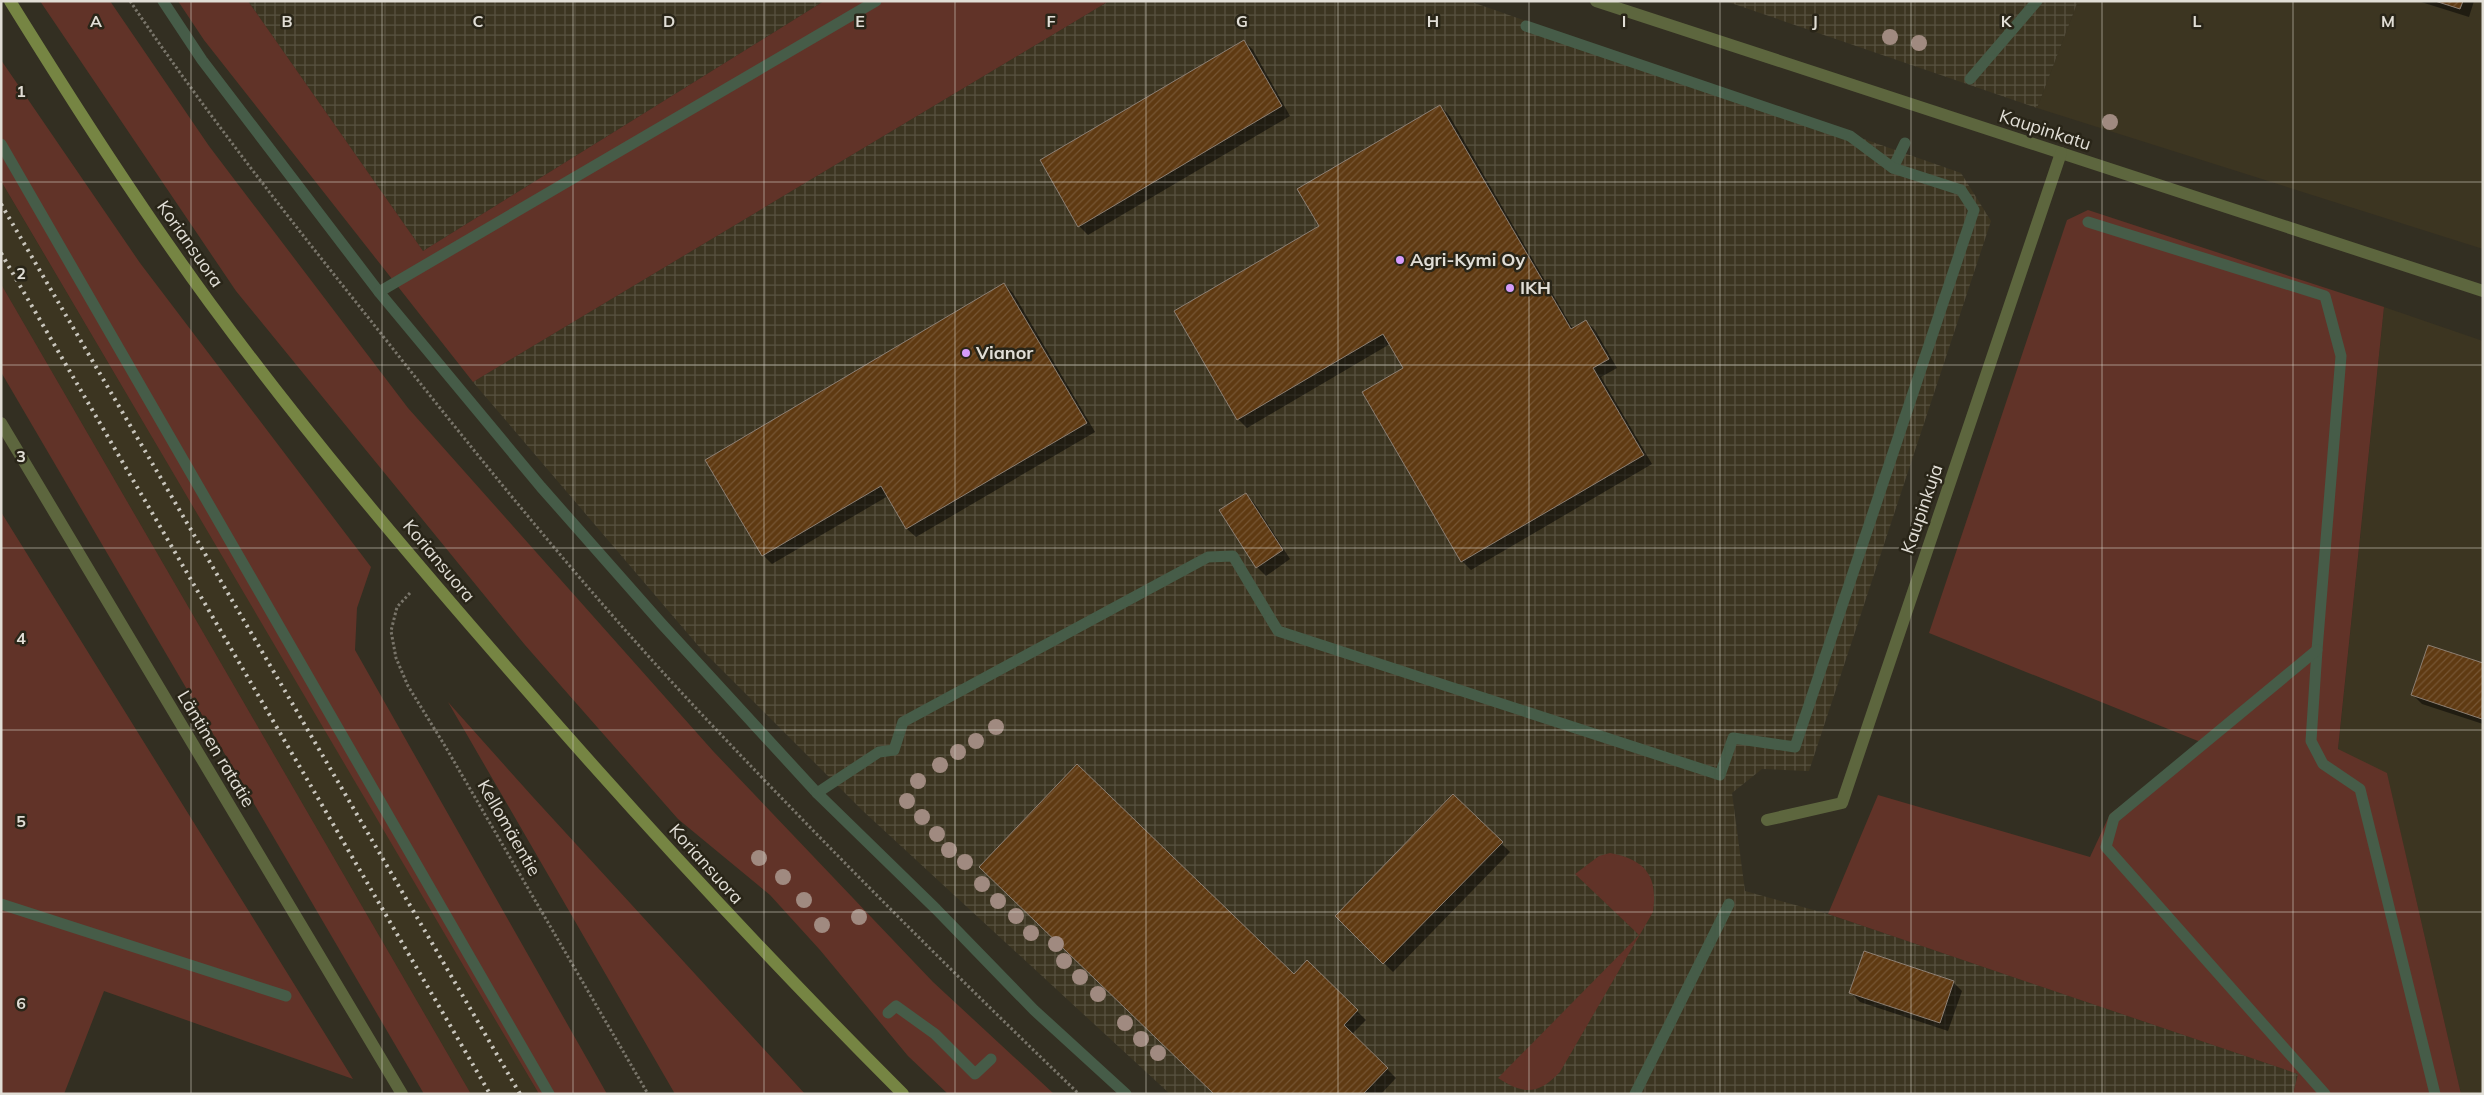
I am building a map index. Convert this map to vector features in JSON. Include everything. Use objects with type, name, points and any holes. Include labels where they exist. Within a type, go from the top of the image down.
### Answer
[{"type":"main road","name":"Koriansuora","points":[[10,1],[136,198],[210,304],[310,432],[427,575],[571,741],[807,998],[903,1094]]},
{"type":"street","name":"Kaupinkatu","points":[[1596,1],[2483,291]]},
{"type":"street","name":"Kaupinkuja","points":[[1767,820],[1842,803],[2060,153]]},
{"type":"street","name":"Läntinen ratatie","points":[[1,423],[402,1094]]},
{"type":"path","points":[[130,1],[187,85],[327,266],[475,452],[572,568],[707,720],[991,1010],[1079,1094]]},
{"type":"path","name":"Kellomäentie","points":[[427,575],[397,606],[392,631],[396,658],[405,679],[648,1094]]},
{"type":"shaded area","points":[[40,1],[110,1],[209,146],[408,408],[713,751],[933,982],[1054,1094],[948,1094],[908,1056],[820,950],[770,895],[678,819],[525,645],[236,291]]},
{"type":"shaded area","points":[[178,1],[248,1],[423,251],[824,1],[1109,1],[473,382],[204,40]]},
{"type":"shaded area","points":[[248,1],[824,1],[423,251]]},
{"type":"shaded area","points":[[1109,1],[1469,1],[1961,173],[1991,221],[1809,771],[1762,769],[1732,793],[1745,891],[1828,914],[2299,1074],[2293,1094],[1170,1094],[863,811],[701,649],[473,382]]},
{"type":"shaded area","points":[[1725,1],[2078,1],[2037,108]]},
{"type":"shaded area","points":[[2078,1],[2483,1],[2483,249],[2037,108]]},
{"type":"shaded area","points":[[1,60],[140,263],[371,567],[357,608],[355,650],[607,1094],[539,1094],[1,181]]},
{"type":"shaded area","points":[[1,181],[539,1094],[471,1094],[1,284]]},
{"type":"shaded area","points":[[2088,210],[2384,307],[2338,749],[2387,773],[2461,1094],[2293,1094],[2298,1074],[1828,914],[1878,795],[2090,857],[2110,814],[2203,743],[1929,633],[2067,220]]},
{"type":"shaded area","points":[[1,284],[471,1094],[424,1094],[1,372]]},
{"type":"shaded area","points":[[2384,307],[2483,341],[2483,1094],[2461,1094],[2387,774],[2338,750]]},
{"type":"shaded area","points":[[1,512],[353,1079],[104,991],[64,1094],[1,1094]]},
{"type":"shaded area","points":[[448,702],[532,796],[805,1094],[675,1094]]},
{"type":"shaded area","points":[[1610,853],[1633,860],[1647,872],[1653,889],[1653,912],[1560,1072],[1545,1085],[1530,1090],[1523,1090],[1507,1084],[1498,1078],[1639,935],[1575,874],[1599,856]]},
{"type":"building","points":[[2435,1],[2463,1],[2460,9]]},
{"type":"building","points":[[1244,40],[1282,106],[1078,227],[1040,160]]},
{"type":"building","points":[[1440,105],[1571,329],[1586,320],[1609,359],[1593,368],[1644,455],[1461,562],[1362,392],[1403,368],[1383,334],[1237,420],[1174,311],[1319,226],[1297,189]]},
{"type":"building","name":"Vianor","points":[[1004,283],[1087,423],[906,529],[881,486],[762,556],[705,460]]},
{"type":"building","points":[[1246,493],[1283,550],[1256,568],[1219,510]]},
{"type":"building","points":[[2428,645],[2483,663],[2482,719],[2411,695]]},
{"type":"building","points":[[1077,764],[1294,974],[1307,960],[1358,1010],[1344,1025],[1388,1068],[1363,1094],[1214,1094],[979,867]]},
{"type":"building","points":[[1453,794],[1503,842],[1383,964],[1335,916]]},
{"type":"building","points":[[1864,951],[1954,981],[1940,1023],[1849,993]]},
{"type":"waterway","points":[[163,1],[202,60],[379,292]]},
{"type":"waterway","points":[[817,793],[661,623],[541,487],[379,292],[876,1]]},
{"type":"waterway","points":[[1970,79],[2037,1]]},
{"type":"waterway","points":[[1126,1094],[1034,1010],[936,909],[817,793],[879,752],[894,750],[903,722],[1208,557],[1233,556],[1278,631],[1720,775],[1733,738],[1795,747],[1974,210],[1961,190],[1893,168],[1850,136],[1526,26]]},
{"type":"waterway","points":[[1893,168],[1905,143]]},
{"type":"waterway","points":[[1,144],[549,1094]]},
{"type":"waterway","points":[[2088,222],[2325,296],[2341,356],[2311,741],[2323,764],[2360,789],[2435,1094]]},
{"type":"waterway","points":[[2317,650],[2114,818],[2106,847],[2325,1094]]},
{"type":"waterway","points":[[1,904],[286,996]]},
{"type":"waterway","points":[[1635,1094],[1729,904]]},
{"type":"waterway","points":[[888,1013],[896,1006],[935,1034],[975,1074],[991,1059]]},
{"type":"railway","points":[[1,204],[520,1094]]},
{"type":"railway","points":[[1,253],[490,1094]]},
{"type":"place","name":"Agri-Kymi Oy","points":[[1400,260]]},
{"type":"place","name":"IKH","points":[[1510,288]]},
{"type":"place","name":"Vianor","points":[[966,353]]}]
